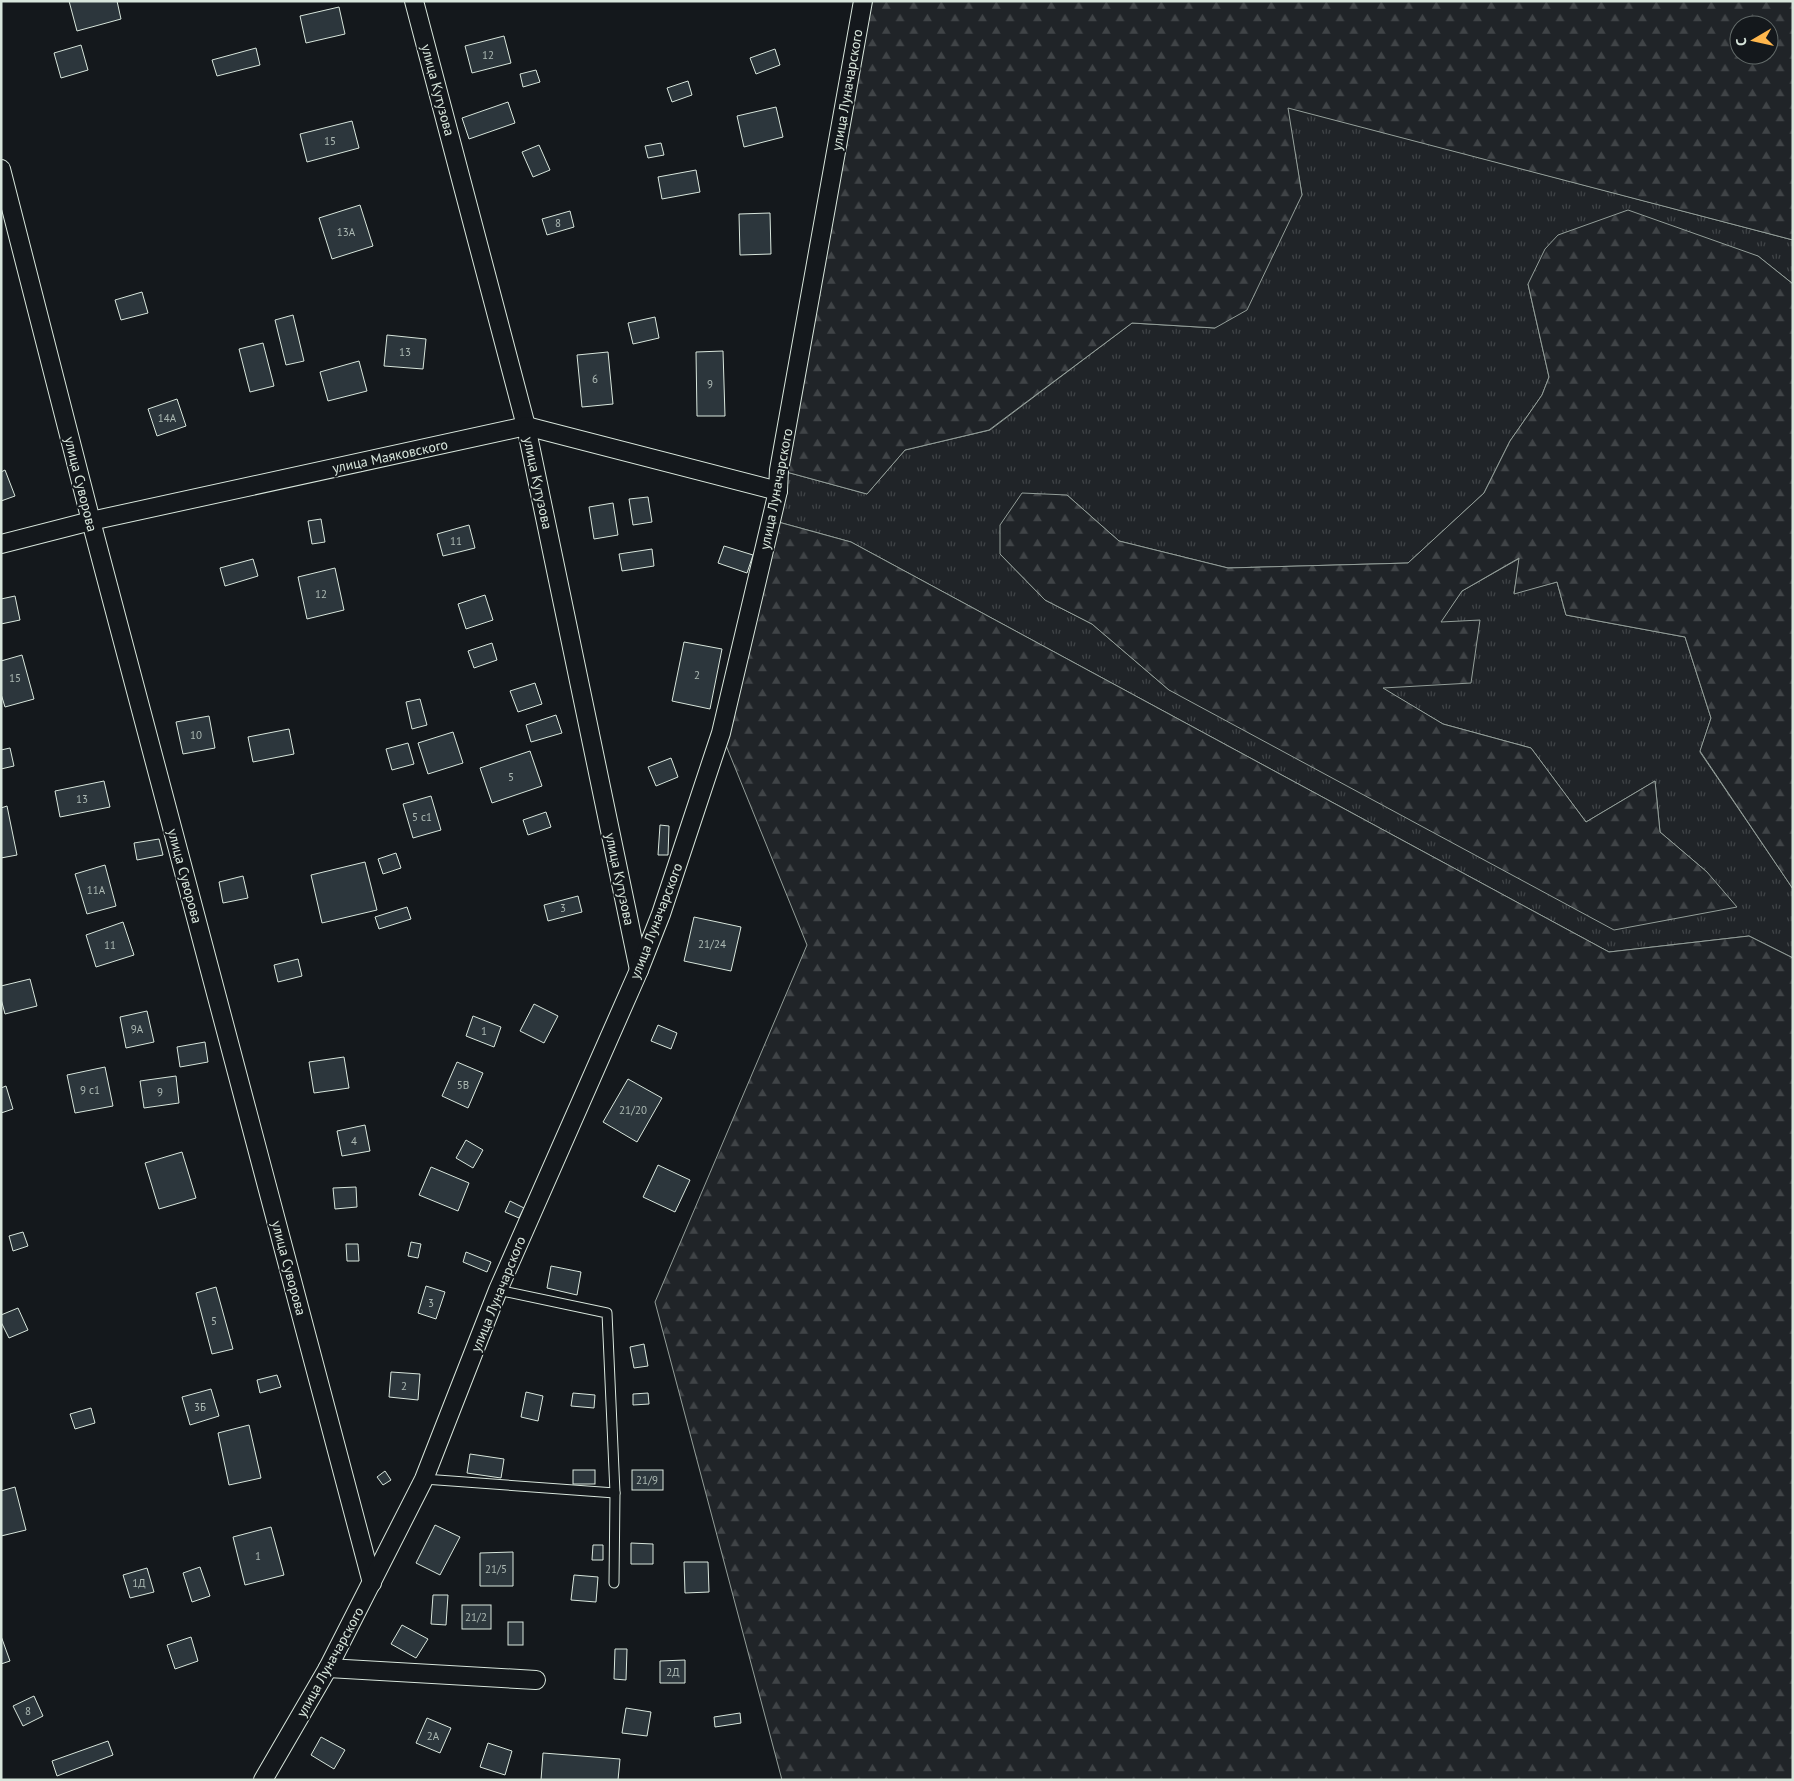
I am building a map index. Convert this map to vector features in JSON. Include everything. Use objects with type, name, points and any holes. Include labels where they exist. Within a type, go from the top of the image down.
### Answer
[{"type":"street","name":"улица Кутузова","points":[[414,1],[526,426],[638,970]]},
{"type":"street","name":"улица Луначарского","points":[[263,1780],[328,1668],[424,1479],[498,1290],[661,914],[721,732],[778,491],[779,470],[863,1]]},
{"type":"street","name":"улица Суворова","points":[[1,168],[91,521],[372,1583]]},
{"type":"street","name":"улица Маяковского","points":[[1,544],[91,521],[526,426],[778,491]]},
{"type":"street","points":[[328,1668],[536,1680]]},
{"type":"lane","points":[[498,1290],[607,1313],[615,1493],[614,1583]]},
{"type":"lane","points":[[424,1479],[615,1493]]},
{"type":"green space","points":[[863,1],[1793,1],[1793,240],[1288,108],[1302,195],[1247,310],[1215,328],[1132,323],[989,430],[905,450],[867,494],[779,470]]},
{"type":"green space","points":[[1287,107],[1793,240],[1793,284],[1758,256],[1528,284],[1549,377],[1542,395],[1510,441],[1484,493],[1408,563],[1228,568],[1119,541],[1067,495],[1000,554],[1045,600],[1092,624],[1169,690],[1707,872],[1660,832],[1655,781],[1586,822],[1531,748],[1443,724],[1382,688],[1440,622],[1462,591],[1520,558],[1514,593],[1557,582],[1566,615],[1685,637],[1711,718],[1700,752],[1793,889],[1793,958],[1749,936],[1609,952],[851,542],[771,520],[779,470],[867,494],[905,450],[990,430],[1132,323],[1215,328],[1302,195]]},
{"type":"green space","points":[[1628,210],[1758,256],[1793,284],[1793,889],[1700,751],[1711,718],[1685,637],[1566,615],[1557,582],[1514,594],[1519,558],[1462,591],[1441,622],[1480,620],[1471,683],[1383,688],[1443,724],[1531,748],[1586,822],[1655,781],[1660,832],[1707,872],[1737,907],[1614,930],[1169,690],[1092,624],[1045,600],[1000,554],[1000,525],[1022,493],[1067,495],[1119,541],[1228,568],[1408,563],[1484,493],[1510,441],[1542,395],[1549,377],[1528,284],[1545,249],[1558,235]]},
{"type":"green space","points":[[771,520],[851,542],[1609,952],[1749,936],[1793,958],[1793,1780],[782,1780],[655,1302],[807,945],[721,733]]},
{"type":"building","points":[[69,1],[117,1],[121,19],[77,31]]},
{"type":"building","points":[[339,7],[345,34],[306,43],[300,16]]},
{"type":"building","points":[[504,36],[511,63],[472,73],[465,46]]},
{"type":"building","points":[[81,45],[88,70],[61,78],[54,53]]},
{"type":"building","points":[[256,48],[260,65],[217,76],[212,60]]},
{"type":"building","points":[[775,49],[780,65],[756,74],[750,58]]},
{"type":"building","points":[[536,70],[540,82],[523,87],[520,74]]},
{"type":"building","points":[[688,81],[692,95],[672,102],[667,88]]},
{"type":"building","points":[[508,102],[515,123],[469,139],[462,118]]},
{"type":"building","points":[[776,107],[783,137],[744,147],[737,116]]},
{"type":"building","points":[[352,121],[359,148],[307,162],[300,134]]},
{"type":"building","points":[[661,143],[664,155],[648,158],[645,146]]},
{"type":"building","points":[[539,145],[550,170],[533,177],[522,152]]},
{"type":"building","points":[[696,170],[700,192],[662,199],[658,177]]},
{"type":"building","points":[[360,205],[373,246],[332,259],[319,218]]},
{"type":"building","points":[[570,211],[574,227],[547,235],[542,219]]},
{"type":"building","points":[[770,213],[771,254],[740,255],[739,214]]},
{"type":"building","points":[[142,292],[148,313],[121,320],[115,300]]},
{"type":"building","points":[[293,315],[304,361],[286,365],[275,320]]},
{"type":"building","points":[[655,317],[659,338],[633,344],[628,323]]},
{"type":"building","points":[[387,335],[426,339],[423,369],[384,366]]},
{"type":"building","points":[[263,343],[274,386],[250,392],[239,349]]},
{"type":"building","points":[[723,351],[725,416],[697,416],[696,352]]},
{"type":"building","points":[[608,352],[613,404],[582,407],[577,355]]},
{"type":"building","points":[[359,361],[367,391],[328,401],[320,372]]},
{"type":"building","points":[[177,399],[186,426],[157,436],[148,409]]},
{"type":"building","points":[[5,470],[15,496],[1,501],[1,472]]},
{"type":"building","points":[[648,497],[652,522],[633,525],[629,499]]},
{"type":"building","points":[[613,503],[618,535],[594,539],[589,507]]},
{"type":"building","points":[[321,519],[325,542],[312,544],[308,521]]},
{"type":"building","points":[[469,525],[475,548],[443,556],[437,534]]},
{"type":"building","points":[[724,546],[753,555],[747,573],[718,563]]},
{"type":"building","points":[[652,549],[654,566],[622,571],[619,554]]},
{"type":"building","points":[[253,559],[258,576],[225,586],[220,568]]},
{"type":"building","points":[[335,568],[344,610],[307,619],[298,577]]},
{"type":"building","points":[[485,595],[493,620],[466,629],[458,604]]},
{"type":"building","points":[[15,596],[20,620],[1,624],[1,599]]},
{"type":"building","points":[[684,642],[722,649],[710,709],[672,701]]},
{"type":"building","points":[[492,643],[497,660],[474,668],[468,651]]},
{"type":"building","points":[[22,655],[34,699],[5,707],[1,694],[1,661]]},
{"type":"building","points":[[535,683],[542,704],[518,712],[510,691]]},
{"type":"building","points":[[420,699],[427,725],[412,729],[406,702]]},
{"type":"building","points":[[556,715],[562,733],[531,742],[526,725]]},
{"type":"building","points":[[209,716],[215,748],[183,754],[176,722]]},
{"type":"building","points":[[289,729],[294,754],[253,762],[248,737]]},
{"type":"building","points":[[453,732],[463,763],[428,774],[418,743]]},
{"type":"building","points":[[408,743],[414,764],[392,770],[386,749]]},
{"type":"building","points":[[10,748],[14,766],[1,769],[1,750]]},
{"type":"building","points":[[530,751],[542,786],[492,803],[480,768]]},
{"type":"building","points":[[671,758],[678,777],[656,786],[648,767]]},
{"type":"building","points":[[104,781],[110,807],[60,817],[55,791]]},
{"type":"building","points":[[431,796],[441,830],[413,838],[403,804]]},
{"type":"building","points":[[7,806],[17,855],[1,858],[1,808]]},
{"type":"building","points":[[546,812],[551,827],[528,835],[523,820]]},
{"type":"building","points":[[660,825],[669,826],[668,855],[658,855]]},
{"type":"building","points":[[159,839],[163,855],[137,860],[134,843]]},
{"type":"building","points":[[396,853],[401,868],[383,874],[378,859]]},
{"type":"building","points":[[365,862],[377,910],[322,923],[311,875]]},
{"type":"building","points":[[105,865],[116,906],[87,914],[75,874]]},
{"type":"building","points":[[243,876],[248,898],[223,903],[219,882]]},
{"type":"building","points":[[578,896],[582,912],[548,921],[544,905]]},
{"type":"building","points":[[407,907],[411,919],[379,929],[375,917]]},
{"type":"building","points":[[694,917],[741,927],[731,971],[684,961]]},
{"type":"building","points":[[123,922],[134,955],[96,967],[86,935]]},
{"type":"building","points":[[298,959],[302,976],[278,982],[274,965]]},
{"type":"building","points":[[30,979],[37,1006],[5,1014],[1,999],[1,986]]},
{"type":"building","points":[[534,1004],[558,1016],[544,1043],[520,1031]]},
{"type":"building","points":[[147,1011],[154,1042],[126,1048],[120,1017]]},
{"type":"building","points":[[473,1016],[501,1027],[494,1047],[466,1036]]},
{"type":"building","points":[[658,1025],[677,1033],[671,1049],[651,1041]]},
{"type":"building","points":[[205,1042],[208,1062],[180,1067],[177,1047]]},
{"type":"building","points":[[344,1057],[349,1088],[314,1093],[309,1062]]},
{"type":"building","points":[[457,1062],[483,1073],[468,1108],[442,1096]]},
{"type":"building","points":[[105,1067],[113,1106],[75,1113],[67,1075]]},
{"type":"building","points":[[176,1076],[179,1103],[144,1108],[140,1081]]},
{"type":"building","points":[[628,1079],[662,1098],[637,1142],[603,1122]]},
{"type":"building","points":[[6,1086],[13,1109],[1,1113],[1,1088]]},
{"type":"building","points":[[365,1125],[370,1151],[342,1156],[337,1131]]},
{"type":"building","points":[[466,1140],[483,1150],[473,1168],[456,1158]]},
{"type":"building","points":[[182,1152],[196,1198],[159,1209],[145,1163]]},
{"type":"building","points":[[658,1165],[690,1180],[675,1212],[643,1197]]},
{"type":"building","points":[[431,1167],[469,1183],[458,1211],[419,1195]]},
{"type":"building","points":[[356,1187],[357,1207],[335,1209],[333,1188]]},
{"type":"building","points":[[510,1201],[524,1208],[519,1218],[505,1212]]},
{"type":"building","points":[[23,1232],[28,1246],[13,1251],[9,1236]]},
{"type":"building","points":[[411,1242],[421,1244],[418,1258],[408,1256]]},
{"type":"building","points":[[346,1244],[358,1244],[359,1261],[347,1261]]},
{"type":"building","points":[[466,1252],[491,1262],[487,1272],[463,1262]]},
{"type":"building","points":[[551,1266],[581,1272],[577,1295],[547,1288]]},
{"type":"building","points":[[426,1286],[445,1292],[436,1319],[418,1313]]},
{"type":"building","points":[[216,1287],[233,1349],[212,1354],[196,1293]]},
{"type":"building","points":[[18,1308],[28,1330],[9,1338],[1,1322],[1,1315]]},
{"type":"building","points":[[644,1344],[648,1366],[634,1368],[630,1347]]},
{"type":"building","points":[[391,1372],[420,1374],[418,1400],[389,1397]]},
{"type":"building","points":[[277,1375],[281,1387],[260,1393],[257,1380]]},
{"type":"building","points":[[211,1389],[219,1416],[190,1425],[182,1397]]},
{"type":"building","points":[[526,1392],[543,1396],[538,1421],[521,1417]]},
{"type":"building","points":[[573,1393],[595,1395],[594,1408],[571,1406]]},
{"type":"building","points":[[648,1393],[649,1404],[633,1405],[633,1394]]},
{"type":"building","points":[[91,1408],[95,1423],[75,1429],[70,1414]]},
{"type":"building","points":[[249,1425],[261,1478],[229,1485],[218,1433]]},
{"type":"building","points":[[470,1454],[504,1459],[501,1478],[467,1473]]},
{"type":"building","points":[[573,1470],[595,1470],[595,1484],[573,1484]]},
{"type":"building","points":[[632,1470],[663,1470],[663,1490],[632,1490]]},
{"type":"building","points":[[385,1471],[391,1480],[383,1485],[377,1477]]},
{"type":"building","points":[[15,1487],[26,1530],[1,1536],[1,1491]]},
{"type":"building","points":[[435,1525],[460,1537],[440,1575],[416,1563]]},
{"type":"building","points":[[271,1527],[284,1575],[245,1585],[233,1537]]},
{"type":"building","points":[[631,1543],[653,1544],[653,1564],[631,1564]]},
{"type":"building","points":[[593,1545],[603,1545],[603,1560],[592,1560]]},
{"type":"building","points":[[513,1552],[513,1586],[480,1586],[480,1553]]},
{"type":"building","points":[[684,1562],[708,1562],[709,1592],[685,1593]]},
{"type":"building","points":[[200,1567],[210,1596],[192,1602],[183,1573]]},
{"type":"building","points":[[147,1568],[154,1592],[130,1598],[123,1575]]},
{"type":"building","points":[[574,1575],[598,1577],[596,1602],[571,1600]]},
{"type":"building","points":[[433,1595],[448,1595],[446,1625],[431,1624]]},
{"type":"building","points":[[462,1605],[491,1605],[491,1629],[462,1629]]},
{"type":"building","points":[[508,1622],[523,1622],[523,1645],[508,1645]]},
{"type":"building","points":[[402,1625],[428,1639],[416,1658],[391,1644]]},
{"type":"building","points":[[1,1636],[10,1661],[1,1664]]},
{"type":"building","points":[[191,1637],[198,1661],[175,1669],[167,1645]]},
{"type":"building","points":[[615,1649],[627,1649],[626,1680],[614,1679]]},
{"type":"building","points":[[685,1660],[685,1683],[660,1683],[660,1661]]},
{"type":"building","points":[[34,1696],[43,1716],[23,1726],[13,1706]]},
{"type":"building","points":[[626,1708],[651,1712],[647,1736],[622,1733]]},
{"type":"building","points":[[740,1713],[741,1723],[715,1727],[714,1717]]},
{"type":"building","points":[[427,1718],[451,1728],[440,1753],[416,1743]]},
{"type":"building","points":[[321,1737],[345,1750],[334,1769],[311,1755]]},
{"type":"building","points":[[108,1741],[113,1755],[57,1776],[52,1761]]},
{"type":"building","points":[[488,1743],[512,1751],[505,1775],[480,1767]]},
{"type":"building","points":[[543,1753],[620,1759],[618,1780],[541,1780]]}]
